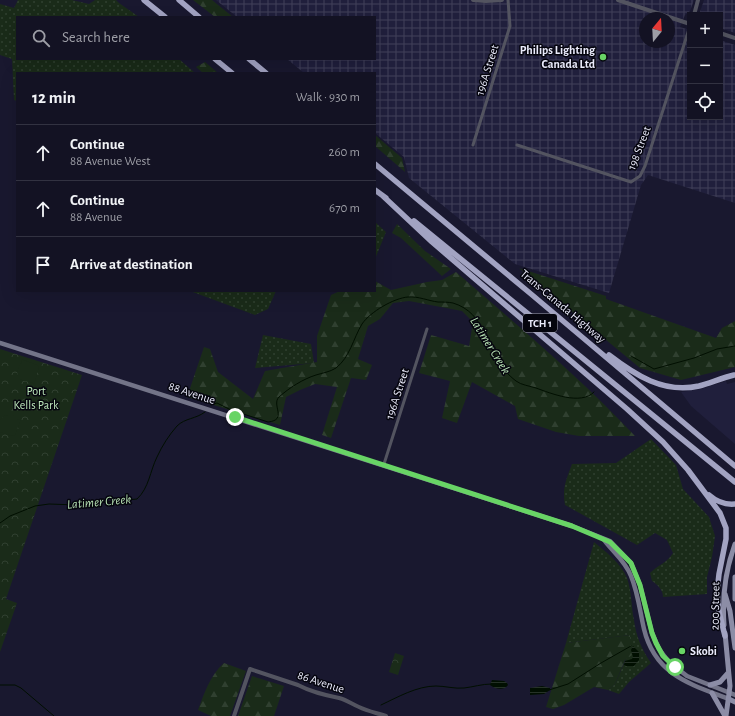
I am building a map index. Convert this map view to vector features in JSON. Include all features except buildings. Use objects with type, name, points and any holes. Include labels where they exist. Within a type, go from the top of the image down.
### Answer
[{"type":"highway","points":[[144,0],[164,16]]},
{"type":"highway","points":[[178,0],[198,16]]},
{"type":"highway","points":[[216,60],[231,72]]},
{"type":"highway","points":[[250,60],[265,72]]},
{"type":"highway","name":"Trans-Canada Highway","points":[[376,165],[735,466]]},
{"type":"highway","name":"TCH 1","points":[[376,191],[735,482]]},
{"type":"highway","points":[[383,196],[432,242],[649,429],[674,453],[703,489],[720,513],[726,528],[725,546],[718,574],[717,592],[719,612],[725,636]]},
{"type":"highway","points":[[564,321],[630,371],[652,382],[672,387],[691,387],[735,376]]},
{"type":"highway","points":[[703,489],[718,501],[728,505],[735,504]]},
{"type":"main road","name":"88 Avenue","points":[[0,343],[384,464],[471,494],[572,526],[604,540]]},
{"type":"main road","points":[[604,540],[617,547],[631,563],[640,585],[652,633],[663,656],[688,676],[732,694]]},
{"type":"main road","points":[[604,540],[621,559],[631,575],[647,640],[658,659],[666,669],[681,680],[735,702]]},
{"type":"main road","name":"200 Street","points":[[725,716],[729,699],[732,694],[728,673],[723,610],[724,589],[727,570],[735,544]]},
{"type":"main road","name":"200 Street","points":[[735,577],[735,600]]},
{"type":"main road","points":[[724,589],[730,611],[735,648]]},
{"type":"main road","points":[[710,685],[720,682],[728,673]]},
{"type":"main road","points":[[712,693],[725,716]]},
{"type":"street","points":[[473,0],[502,0]]},
{"type":"street","name":"196A Street","points":[[473,145],[510,26],[508,0]]},
{"type":"street","points":[[618,0],[687,24]]},
{"type":"street","points":[[695,12],[698,0]]},
{"type":"street","name":"198 Street","points":[[517,145],[631,182],[640,176],[646,162],[687,34]]},
{"type":"street","points":[[723,34],[735,38]]},
{"type":"street","name":"196A Street","points":[[384,464],[427,329]]},
{"type":"street","name":"86 Avenue","points":[[234,716],[250,669],[298,684],[304,688],[330,697],[353,702],[358,707],[386,716]]},
{"type":"shaded area","points":[[216,0],[694,0],[690,11],[685,15],[680,27],[687,29],[687,120],[723,120],[723,41],[735,45],[735,203],[648,175],[641,185],[609,293],[515,264],[409,178],[404,157],[376,134],[376,72],[303,72],[288,60],[376,60],[376,16],[236,16]]},
{"type":"shaded area","points":[[704,0],[735,0],[735,33],[723,29],[723,12],[700,12]]},
{"type":"shaded area","points":[[726,381],[727,384],[735,382],[735,444],[691,406],[681,392],[701,389]]},
{"type":"shaded area","points":[[633,646],[639,652],[639,660],[634,666],[626,666],[624,665],[625,661],[632,659],[633,657],[631,650]]},
{"type":"shaded area","points":[[492,680],[504,681],[508,685],[502,689],[494,688],[490,685]]},
{"type":"shaded area","points":[[542,686],[550,688],[550,690],[544,694],[530,695],[530,688]]},
{"type":"green space","points":[[18,0],[72,0],[89,4],[95,0],[116,0],[138,16],[16,16],[16,60],[180,60],[194,72],[16,72],[16,101],[14,100],[12,59],[0,55],[0,4],[14,8]]},
{"type":"green space","points":[[193,0],[212,0],[232,16],[214,16]]},
{"type":"green space","points":[[205,62],[217,72],[202,72],[196,67]]},
{"type":"green space","points":[[376,136],[402,158],[405,172],[376,147]]},
{"type":"green space","points":[[376,223],[386,232],[376,257]]},
{"type":"green space","points":[[397,224],[425,251],[451,269],[442,276],[401,238],[392,233]]},
{"type":"green space","points":[[519,268],[606,296],[606,299],[716,338],[722,328],[735,321],[735,367],[681,380],[640,368]]},
{"type":"green space","points":[[456,272],[570,372],[635,436],[579,436],[556,432],[518,419],[515,406],[472,382],[457,423],[442,418],[450,381],[419,373],[431,335],[469,346],[473,322],[462,311],[409,301],[393,303],[380,319],[368,326],[358,359],[372,365],[366,380],[351,378],[331,438],[322,435],[337,387],[315,384],[286,397],[280,425],[187,397],[204,347],[210,349],[218,372],[253,399],[265,371],[317,362],[317,336],[331,295],[338,292],[376,292],[376,282],[391,290],[442,280]]},
{"type":"green space","points":[[193,292],[276,292],[268,309],[255,315]]},
{"type":"green space","points":[[263,335],[311,344],[314,363],[255,368]]},
{"type":"green space","name":"Port Kells Park","points":[[0,349],[82,375],[6,599],[17,603],[0,652]]},
{"type":"green space","points":[[21,359],[39,367],[34,384],[19,378],[18,370],[22,362]]},
{"type":"green space","points":[[13,415],[18,420],[21,419],[15,435],[12,436],[0,432],[0,420],[4,416]]},
{"type":"green space","points":[[651,439],[676,465],[683,489],[709,517],[715,536],[707,577],[707,594],[663,597],[660,588],[652,581],[650,573],[668,559],[673,553],[667,540],[655,533],[637,545],[565,505],[564,489],[572,464],[616,463]]},
{"type":"green space","points":[[594,542],[621,567],[627,578],[636,632],[642,648],[651,663],[629,682],[619,694],[608,690],[615,684],[630,650],[630,635],[566,643]]},
{"type":"green space","points":[[630,635],[630,650],[632,655],[625,660],[615,684],[608,690],[594,687],[564,705],[553,709],[546,707],[566,643]]},
{"type":"green space","points":[[395,653],[404,656],[398,675],[389,672]]},
{"type":"green space","points":[[224,663],[246,671],[230,716],[211,716],[198,710],[211,679]]},
{"type":"green space","points":[[252,676],[284,686],[274,716],[238,716]]},
{"type":"waterway","name":"Latimer Creek","points":[[211,405],[217,403],[231,410],[268,422],[274,421],[278,415],[277,400],[279,397],[301,381],[336,368],[345,359],[362,324],[366,319],[376,310],[389,303],[408,297],[453,303],[464,308],[479,323],[505,371],[518,382],[565,397],[581,398],[594,392]]},
{"type":"waterway","name":"Latimer Creek","points":[[631,356],[654,369],[694,358],[717,349],[735,346]]},
{"type":"waterway","name":"Latimer Creek","points":[[0,523],[10,516],[35,506],[49,504],[77,505],[137,499],[147,485],[157,457],[171,433],[180,423],[205,412]]},
{"type":"waterway","points":[[549,690],[568,684],[631,646]]},
{"type":"waterway","points":[[381,705],[408,692],[429,686],[467,688],[491,684]]},
{"type":"waterway","points":[[0,685],[15,685],[21,688],[54,716]]},
{"type":"place","name":"Philips Lighting Canada Ltd","points":[[603,57]]},
{"type":"place","name":"Skobi","points":[[682,651]]},
{"type":"route","points":[[235,417],[587,531],[610,542],[617,547],[631,563],[644,597],[652,633],[656,643],[663,656],[675,667]]}]
